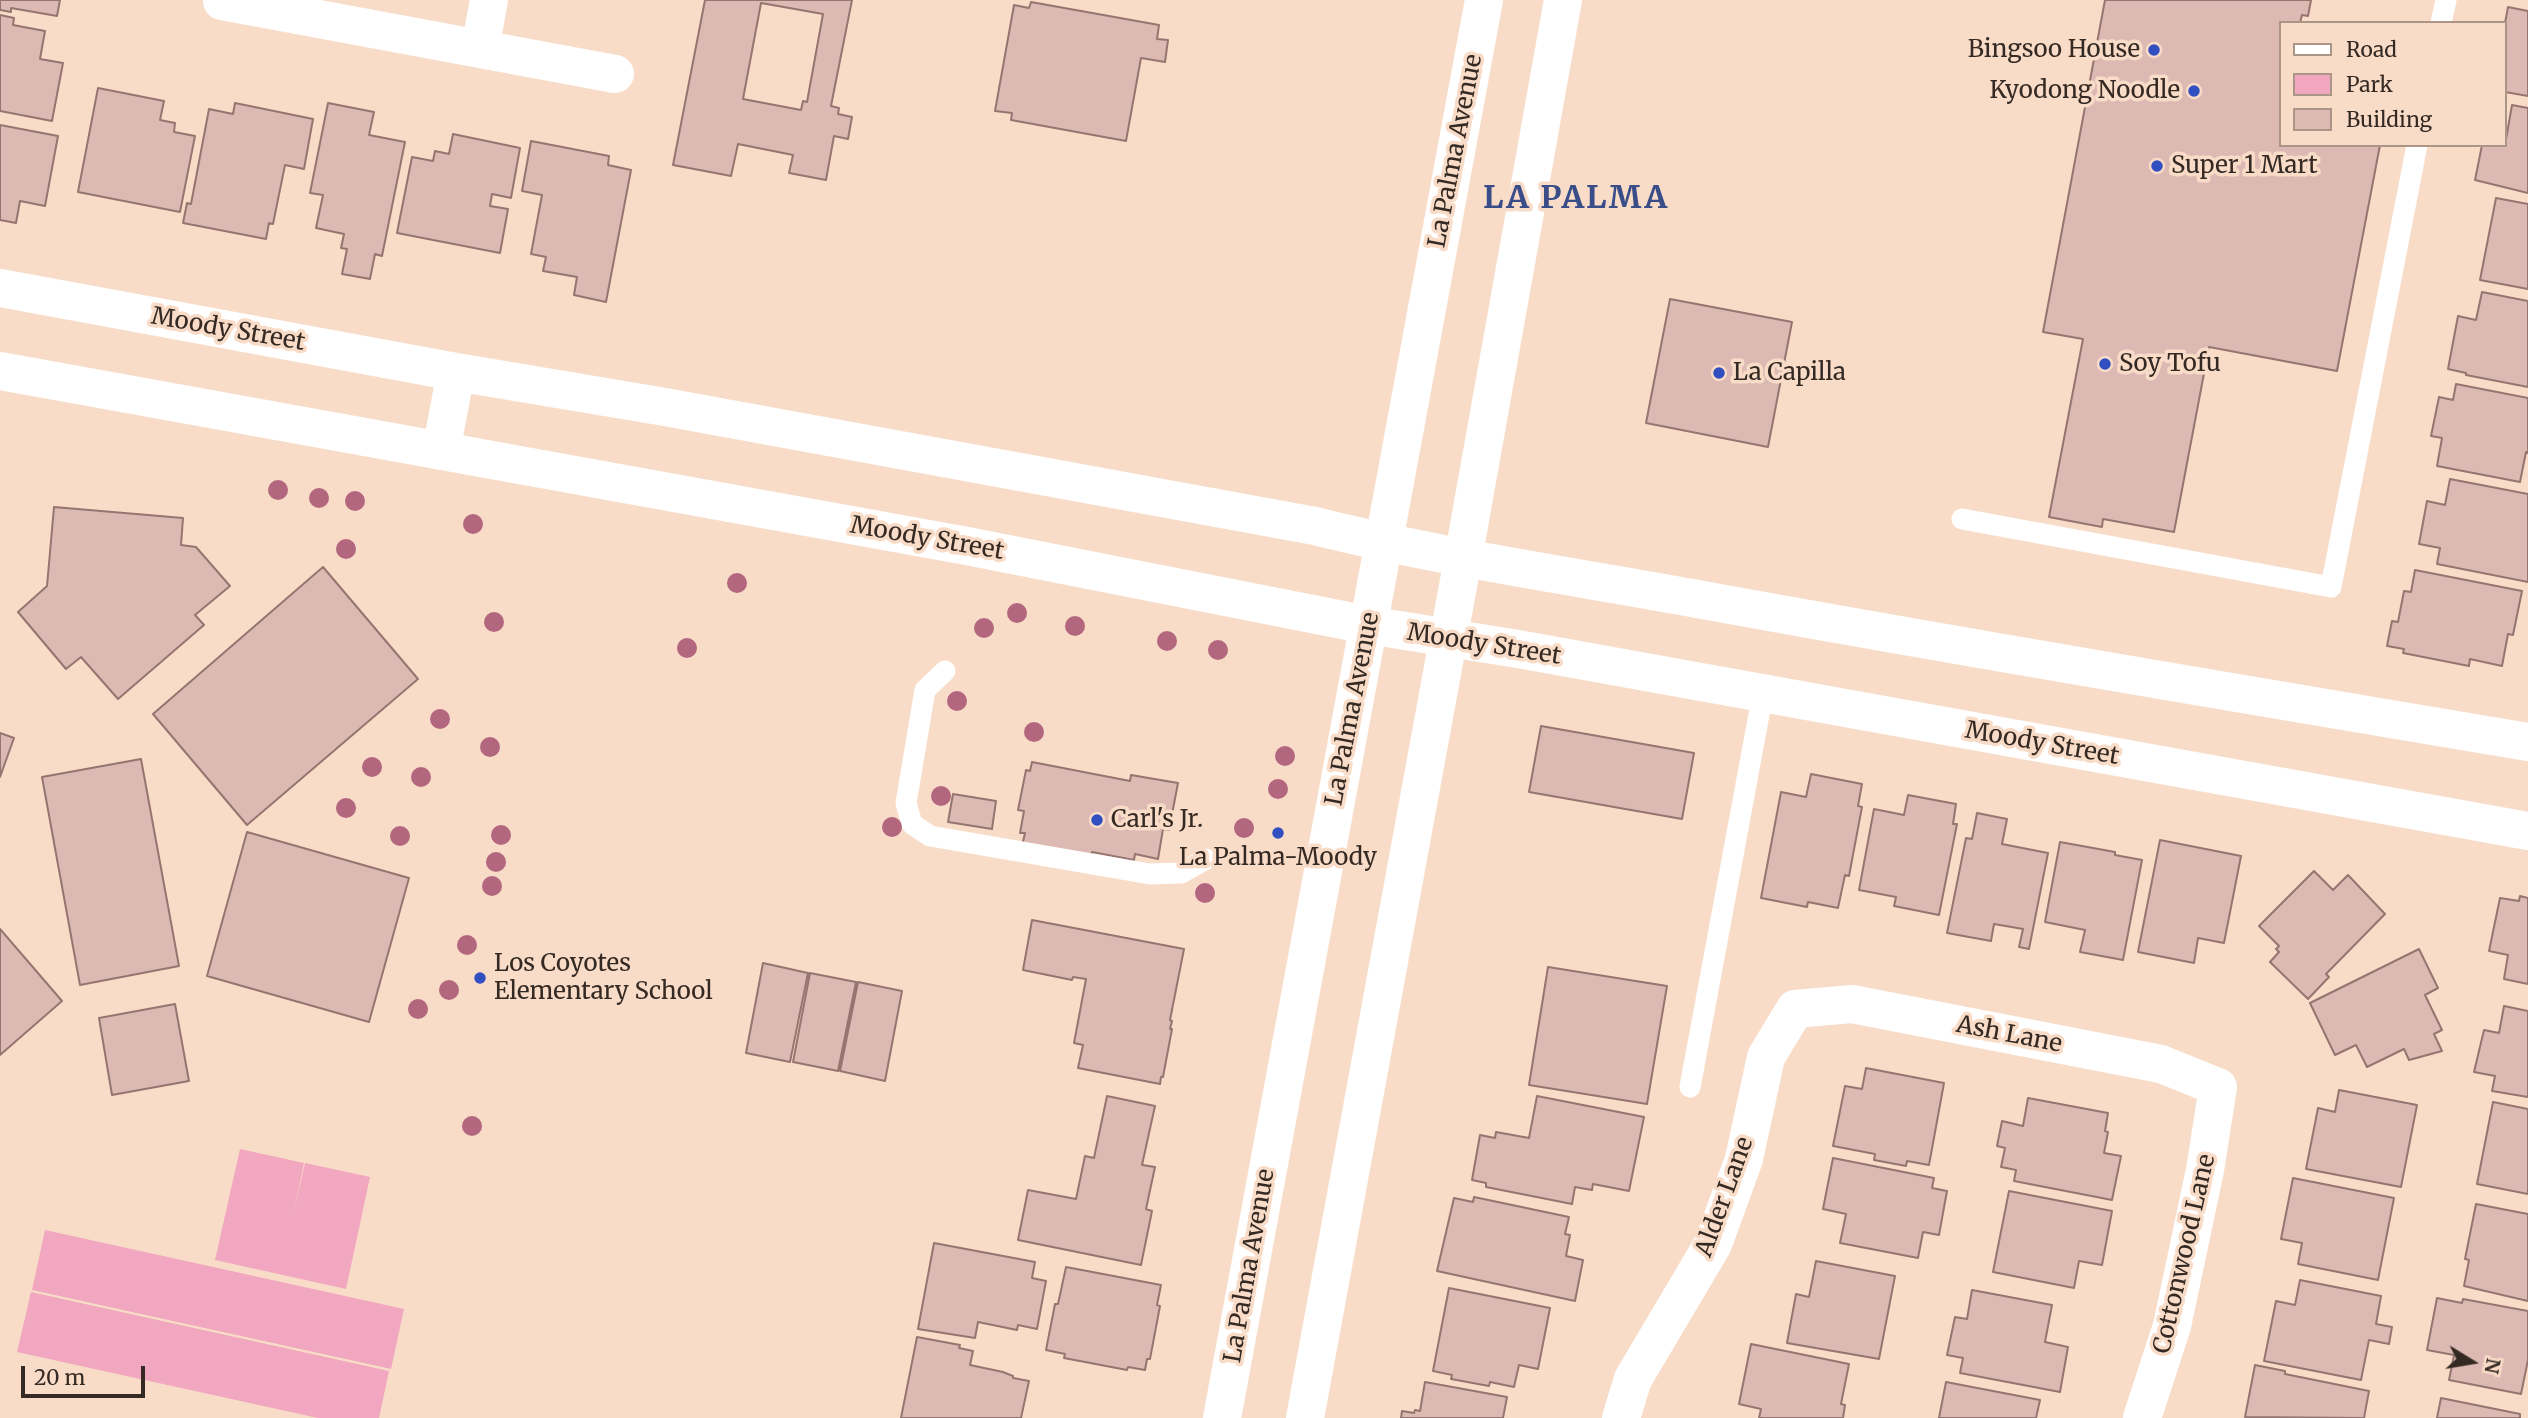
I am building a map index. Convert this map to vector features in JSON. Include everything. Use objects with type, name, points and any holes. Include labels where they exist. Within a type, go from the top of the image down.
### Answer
[{"type":"main road","points":[[480,49],[489,0]]},
{"type":"main road","name":"La Palma Avenue","points":[[1222,1418],[1485,0]]},
{"type":"main road","points":[[1305,1418],[1563,0]]},
{"type":"main road","points":[[222,1],[615,74]]},
{"type":"main road","name":"Moody Street","points":[[0,288],[1315,526],[1463,559],[1531,569],[1939,644],[2528,743]]},
{"type":"main road","name":"Moody Street","points":[[0,371],[967,546],[1448,640],[1518,649],[2528,831]]},
{"type":"main road","points":[[441,450],[456,372]]},
{"type":"main road","name":"Ash Lane","points":[[1796,1009],[1852,1004],[2161,1064],[2218,1087]]},
{"type":"main road","name":"Alder Lane","points":[[1621,1418],[1633,1378],[1713,1244],[1744,1159],[1766,1057],[1796,1009]]},
{"type":"main road","name":"Cottonwood Lane","points":[[2142,1418],[2172,1326],[2206,1170],[2218,1087]]},
{"type":"lane","points":[[2441,21],[2445,0]]},
{"type":"lane","points":[[1962,519],[2332,587],[2417,147]]},
{"type":"lane","points":[[945,671],[925,690],[906,803],[912,824],[930,836],[1150,874],[1181,873],[1206,859]]},
{"type":"lane","points":[[1689,1087],[1763,693]]},
{"type":"green space","points":[[240,1149],[304,1163],[293,1216],[305,1163],[370,1177],[346,1289],[215,1260]]},
{"type":"green space","points":[[45,1230],[404,1309],[391,1369],[32,1290]]},
{"type":"green space","points":[[31,1292],[389,1371],[379,1418],[318,1418],[17,1352]]},
{"type":"building","points":[[0,0],[60,0],[57,16],[11,8],[11,12],[0,10]]},
{"type":"building","points":[[705,0],[852,0],[831,106],[839,108],[838,114],[852,117],[848,139],[834,136],[826,180],[789,173],[793,155],[738,144],[731,176],[673,165]],"holes":[[[761,3],[823,14],[807,102],[803,101],[801,110],[743,99]]]},
{"type":"building","points":[[2105,0],[2311,0],[2308,16],[2302,15],[2300,21],[2280,21],[2280,147],[2380,147],[2337,371],[2209,347],[2174,532],[2103,519],[2102,527],[2049,517],[2083,339],[2043,332]]},
{"type":"building","points":[[1031,2],[1159,25],[1157,39],[1168,40],[1165,62],[1141,58],[1126,141],[1011,120],[1012,113],[995,111],[1014,5],[1029,8]]},
{"type":"building","points":[[2508,7],[2528,11],[2528,96],[2507,92],[2505,21]]},
{"type":"building","points":[[0,15],[14,18],[13,25],[45,31],[40,59],[63,63],[52,121],[0,111]]},
{"type":"building","points":[[98,88],[164,101],[160,120],[175,123],[174,132],[195,136],[180,212],[78,192]]},
{"type":"building","points":[[235,103],[313,119],[304,169],[285,165],[273,224],[269,223],[266,239],[183,223],[187,203],[191,204],[209,109],[233,114]]},
{"type":"building","points":[[328,103],[374,112],[369,135],[405,142],[382,256],[375,254],[370,279],[342,274],[347,249],[341,248],[344,234],[316,228],[323,195],[310,193]]},
{"type":"building","points":[[2512,105],[2528,108],[2528,193],[2475,180],[2482,147],[2507,147]]},
{"type":"building","points":[[0,125],[58,136],[45,206],[20,201],[16,223],[0,220]]},
{"type":"building","points":[[453,134],[520,148],[511,198],[492,194],[490,206],[508,209],[500,253],[397,233],[412,157],[433,161],[435,151],[449,154]]},
{"type":"building","points":[[531,141],[609,156],[608,165],[631,170],[606,302],[574,295],[577,277],[543,271],[546,257],[531,254],[542,195],[522,191]]},
{"type":"building","points":[[2496,198],[2528,204],[2528,289],[2480,280]]},
{"type":"building","points":[[2482,292],[2528,301],[2528,387],[2448,369],[2458,316],[2476,320]]},
{"type":"building","name":"La Capilla","points":[[1670,299],[1792,322],[1768,447],[1646,423]]},
{"type":"building","points":[[2456,384],[2528,398],[2528,453],[2526,452],[2520,482],[2437,466],[2442,438],[2431,436],[2439,397],[2453,400]]},
{"type":"building","points":[[2450,479],[2528,494],[2528,582],[2437,564],[2440,548],[2419,544],[2427,501],[2445,505]]},
{"type":"building","points":[[54,507],[183,518],[181,545],[196,547],[230,586],[195,615],[204,625],[118,699],[81,657],[66,669],[18,612],[47,586]]},
{"type":"building","points":[[323,567],[418,679],[247,825],[153,714]]},
{"type":"building","points":[[2415,570],[2522,591],[2513,635],[2508,634],[2502,666],[2470,659],[2469,666],[2403,653],[2404,649],[2387,646],[2392,621],[2398,622],[2404,591],[2411,592]]},
{"type":"building","points":[[1541,726],[1694,753],[1682,819],[1529,792]]},
{"type":"building","points":[[0,733],[14,738],[0,777]]},
{"type":"building","points":[[141,759],[179,966],[80,985],[42,777]]},
{"type":"building","name":"Carl's Jr.","points":[[1032,762],[1130,781],[1131,775],[1178,783],[1169,830],[1163,829],[1158,859],[1135,854],[1134,860],[1092,852],[1091,859],[1022,846],[1025,833],[1020,833],[1024,811],[1018,810],[1026,770],[1030,771]]},
{"type":"building","points":[[1811,774],[1862,784],[1858,806],[1862,807],[1849,876],[1845,875],[1838,908],[1808,902],[1807,907],[1761,898],[1781,792],[1806,797]]},
{"type":"building","points":[[953,794],[996,801],[992,829],[948,822]]},
{"type":"building","points":[[1908,795],[1956,804],[1953,824],[1957,824],[1939,915],[1894,906],[1896,897],[1859,890],[1874,809],[1904,815]]},
{"type":"building","points":[[1977,813],[2007,819],[2002,844],[2048,853],[2029,949],[2019,947],[2023,929],[1994,924],[1991,941],[1947,933],[1966,838],[1972,839]]},
{"type":"building","points":[[247,832],[409,878],[369,1022],[207,976]]},
{"type":"building","points":[[2160,840],[2241,856],[2224,943],[2198,938],[2194,963],[2138,952]]},
{"type":"building","points":[[2060,842],[2142,860],[2123,960],[2080,952],[2085,930],[2045,922]]},
{"type":"building","points":[[2314,871],[2333,890],[2348,875],[2385,914],[2326,974],[2329,977],[2308,999],[2270,962],[2279,952],[2276,949],[2279,946],[2259,926]]},
{"type":"building","points":[[2520,896],[2528,898],[2528,984],[2504,979],[2508,955],[2489,951],[2500,898],[2519,901]]},
{"type":"building","points":[[1032,920],[1184,949],[1170,1020],[1172,1029],[1160,1084],[1078,1068],[1083,1045],[1074,1043],[1086,979],[1073,977],[1072,980],[1023,970]]},
{"type":"building","points":[[0,929],[62,1001],[0,1055]]},
{"type":"building","points":[[2419,949],[2438,988],[2425,995],[2442,1030],[2434,1034],[2442,1051],[2409,1060],[2404,1049],[2367,1067],[2356,1045],[2335,1055],[2310,1003]]},
{"type":"building","points":[[763,963],[808,973],[790,1062],[746,1053]]},
{"type":"building","points":[[1548,967],[1667,986],[1647,1104],[1529,1085]]},
{"type":"building","points":[[810,973],[856,982],[838,1071],[793,1062]]},
{"type":"building","points":[[858,982],[902,991],[885,1081],[840,1071]]},
{"type":"building","points":[[175,1004],[189,1081],[112,1095],[99,1018]]},
{"type":"building","points":[[2504,1006],[2528,1011],[2528,1097],[2492,1091],[2495,1076],[2474,1072],[2484,1030],[2499,1033]]},
{"type":"building","points":[[1866,1068],[1944,1083],[1929,1165],[1907,1161],[1906,1166],[1874,1160],[1875,1154],[1833,1146],[1845,1086],[1862,1089]]},
{"type":"building","points":[[2339,1090],[2417,1105],[2401,1187],[2306,1169],[2318,1108],[2335,1112]]},
{"type":"building","points":[[1107,1096],[1155,1106],[1142,1165],[1155,1167],[1146,1209],[1152,1211],[1141,1265],[1018,1240],[1028,1190],[1076,1199],[1085,1156],[1094,1158]]},
{"type":"building","points":[[1537,1096],[1644,1117],[1629,1191],[1593,1184],[1592,1190],[1575,1187],[1572,1204],[1486,1187],[1486,1183],[1472,1180],[1480,1135],[1495,1138],[1496,1132],[1529,1138]]},
{"type":"building","points":[[2028,1098],[2108,1113],[2104,1153],[2121,1156],[2112,1200],[2014,1181],[2016,1170],[2001,1167],[2005,1148],[1997,1146],[2002,1121],[2023,1126]]},
{"type":"building","points":[[2493,1102],[2528,1109],[2528,1194],[2477,1184]]},
{"type":"building","points":[[1833,1158],[1934,1178],[1932,1188],[1947,1191],[1939,1235],[1923,1232],[1918,1258],[1840,1243],[1846,1214],[1823,1209]]},
{"type":"building","points":[[2293,1178],[2394,1198],[2378,1280],[2298,1264],[2302,1243],[2281,1239]]},
{"type":"building","points":[[2009,1191],[2112,1211],[2102,1265],[2079,1261],[2074,1288],[1993,1272]]},
{"type":"building","points":[[1474,1197],[1569,1217],[1565,1234],[1570,1235],[1566,1256],[1583,1260],[1575,1301],[1437,1271],[1454,1198],[1473,1202]]},
{"type":"building","points":[[2476,1204],[2528,1214],[2528,1301],[2464,1286],[2469,1260],[2465,1259]]},
{"type":"building","points":[[934,1243],[1035,1262],[1032,1278],[1046,1281],[1037,1329],[1018,1325],[1017,1330],[978,1322],[975,1338],[918,1329]]},
{"type":"building","points":[[1816,1261],[1895,1276],[1879,1359],[1787,1343],[1796,1294],[1809,1297]]},
{"type":"building","points":[[1066,1267],[1161,1285],[1157,1305],[1160,1306],[1150,1359],[1147,1359],[1145,1370],[1128,1367],[1127,1370],[1064,1358],[1065,1354],[1046,1350]]},
{"type":"building","points":[[2300,1280],[2381,1296],[2376,1324],[2392,1327],[2389,1344],[2369,1340],[2361,1380],[2264,1361],[2276,1301],[2295,1305]]},
{"type":"building","points":[[1449,1288],[1550,1308],[1538,1369],[1519,1365],[1514,1387],[1490,1382],[1489,1386],[1451,1379],[1452,1375],[1433,1371]]},
{"type":"building","points":[[1972,1290],[2052,1305],[2045,1342],[2068,1347],[2060,1392],[1960,1373],[1963,1358],[1947,1355],[1955,1317],[1967,1319]]},
{"type":"building","points":[[2437,1298],[2462,1303],[2463,1299],[2528,1311],[2528,1360],[2521,1394],[2449,1380],[2454,1355],[2427,1350]]},
{"type":"building","points":[[917,1337],[960,1345],[959,1348],[973,1351],[970,1365],[1029,1381],[1021,1418],[901,1418]]},
{"type":"building","points":[[1751,1344],[1849,1364],[1841,1404],[1845,1405],[1843,1418],[1759,1418],[1761,1409],[1739,1404]]},
{"type":"building","points":[[2255,1365],[2285,1371],[2285,1374],[2369,1391],[2364,1418],[2245,1417]]},
{"type":"building","points":[[1425,1382],[1507,1397],[1503,1418],[1401,1418],[1402,1411],[1420,1411]]},
{"type":"building","points":[[1946,1382],[2040,1400],[2036,1418],[1939,1418]]},
{"type":"building","points":[[2441,1398],[2520,1414],[2520,1418],[2437,1418]]},
{"type":"place","name":"Bingsoo House","points":[[2154,50]]},
{"type":"place","name":"Kyodong Noodle","points":[[2194,91]]},
{"type":"place","name":"Super 1 Mart","points":[[2157,166]]},
{"type":"place","name":"Soy Tofu","points":[[2105,364]]},
{"type":"place","name":"La Capilla","points":[[1719,373]]},
{"type":"place","name":"Carl's Jr.","points":[[1097,820]]},
{"type":"place","name":"La Palma-Moody","points":[[1278,833]]},
{"type":"place","name":"Los Coyotes Elementary School","points":[[480,978]]},
{"type":"district","name":"LA PALMA","points":[[1576,199]]}]
